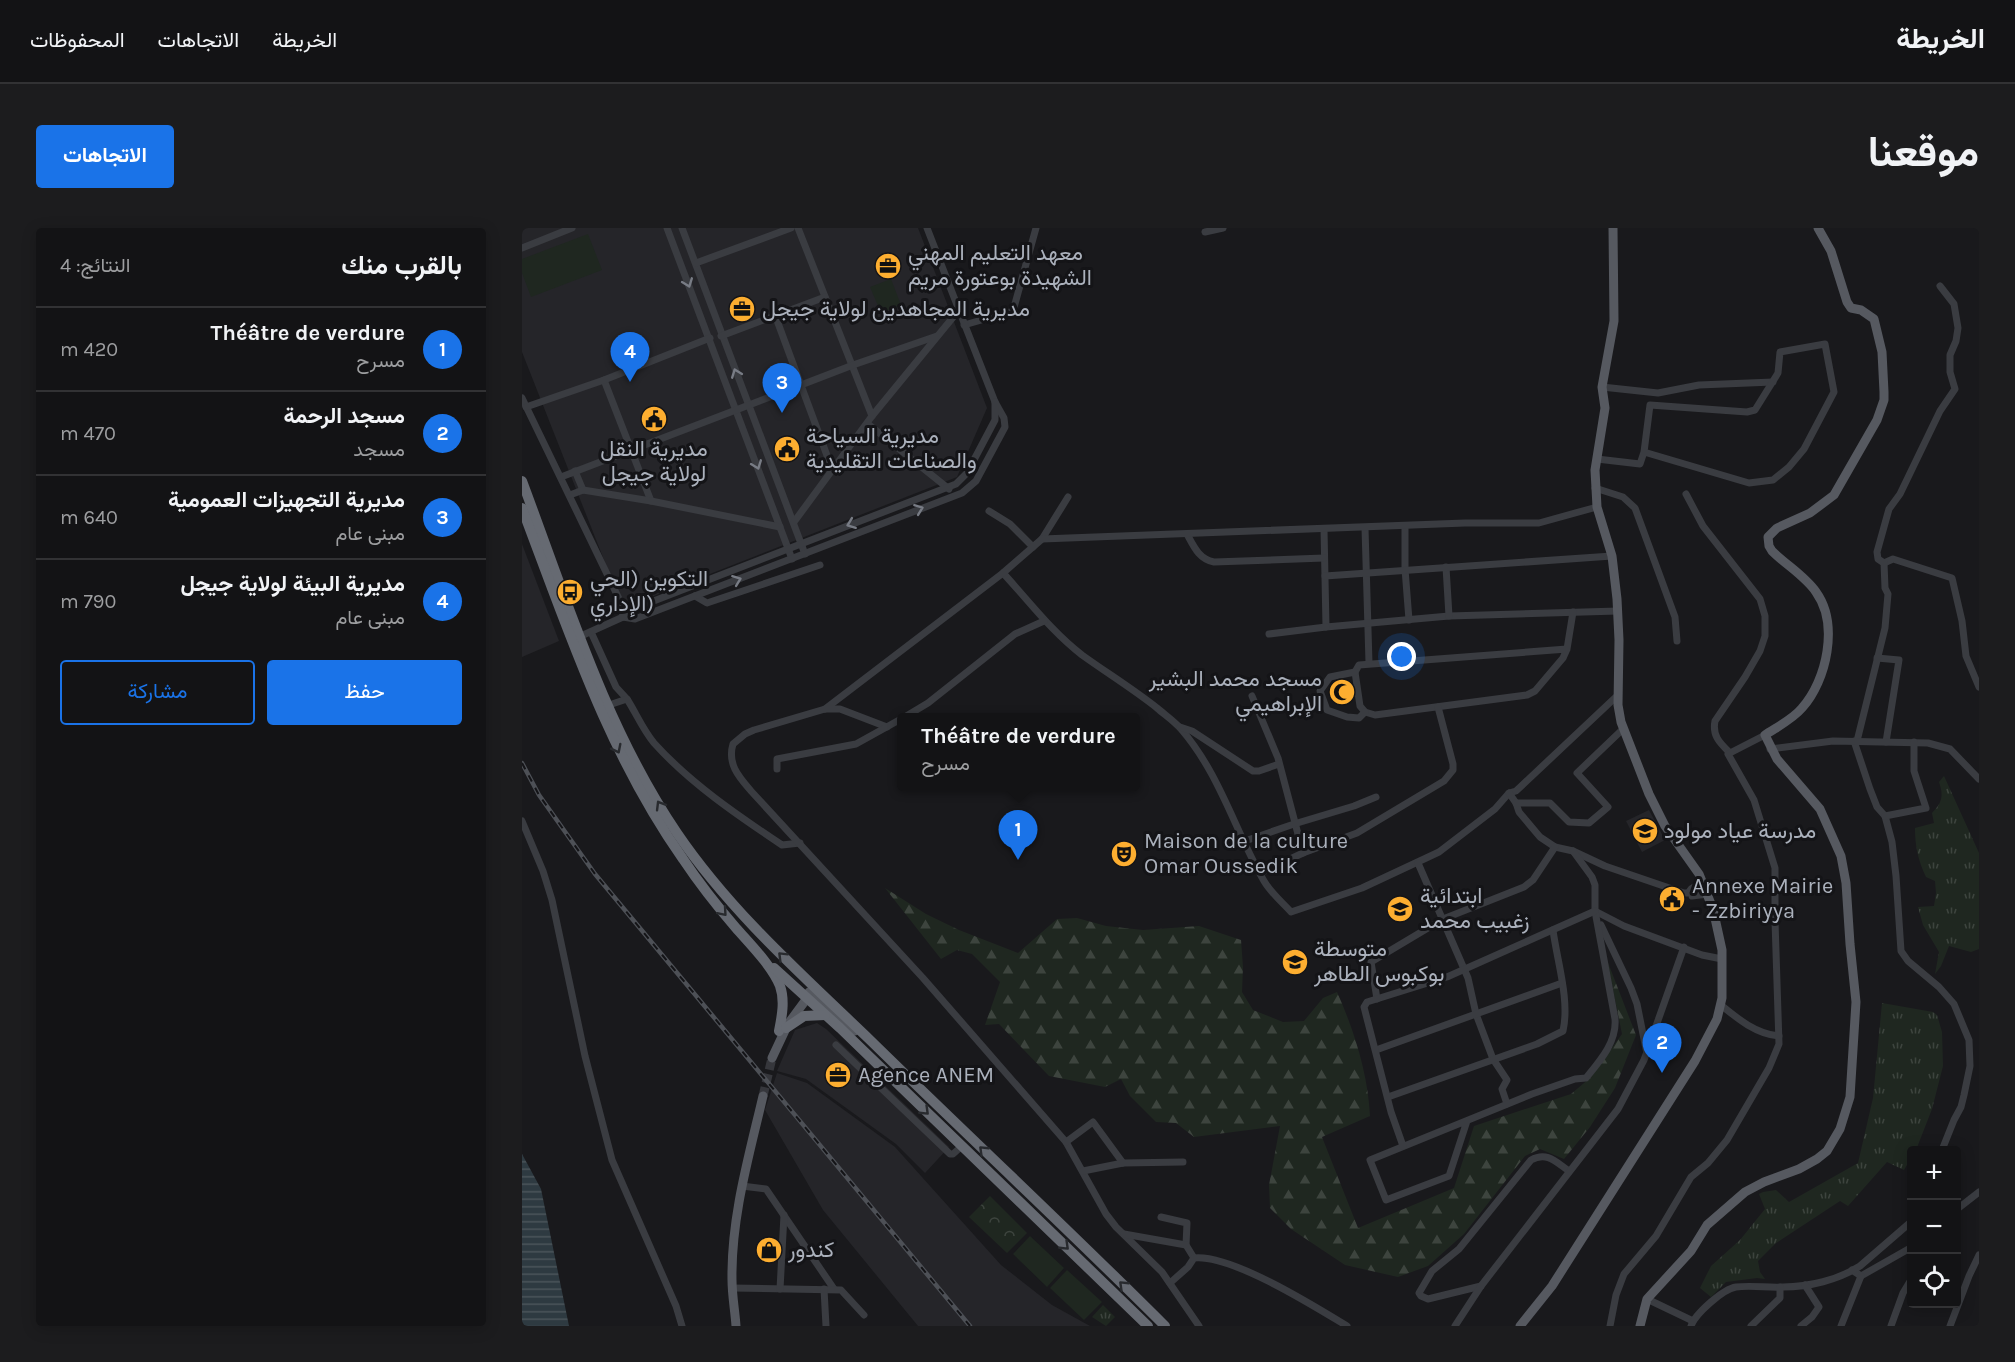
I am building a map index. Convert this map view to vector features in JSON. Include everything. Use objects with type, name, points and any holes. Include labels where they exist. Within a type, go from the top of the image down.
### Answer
[{"type":"highway","points":[[522,481],[586,634],[587,653],[609,705],[645,779],[676,832],[825,1015],[1148,1326]]},
{"type":"highway","points":[[522,508],[611,737],[656,820],[683,860],[712,900],[754,949],[780,987],[783,1004],[782,1029]]},
{"type":"highway","points":[[754,949],[882,1053],[1165,1326]]},
{"type":"highway","points":[[782,1029],[804,1016],[825,1015]]},
{"type":"main road","points":[[1520,1326],[1552,1286],[1695,1061],[1712,1029],[1721,1005],[1722,959],[1719,928],[1708,894],[1687,855],[1665,826],[1638,770],[1623,729],[1618,695],[1618,611],[1612,555],[1597,507],[1595,488],[1605,408],[1602,387],[1614,321],[1613,228]]},
{"type":"main road","points":[[1640,1326],[1647,1299],[1690,1251],[1707,1226],[1745,1192],[1799,1169],[1817,1159],[1827,1150],[1840,1129],[1850,1097],[1856,1002],[1843,864],[1820,809],[1770,749],[1765,735],[1799,712],[1812,695],[1824,665],[1828,629],[1824,609],[1817,593],[1772,551],[1768,537],[1777,528],[1810,513],[1834,495],[1874,426],[1884,400],[1881,352],[1874,319],[1861,310],[1851,308],[1847,302],[1831,251],[1818,228]]},
{"type":"main road","points":[[782,1029],[807,992]]},
{"type":"main road","points":[[736,1326],[732,1288],[735,1227],[742,1186],[764,1096]]},
{"type":"street","points":[[522,248],[572,228]]},
{"type":"street","points":[[667,228],[792,559]]},
{"type":"street","points":[[682,228],[805,554]]},
{"type":"street","points":[[696,263],[791,228]]},
{"type":"street","points":[[798,228],[872,417]]},
{"type":"street","points":[[623,617],[635,619],[805,554],[962,493],[976,481],[1005,427],[1004,418],[995,402],[927,228]]},
{"type":"street","points":[[964,325],[1013,311],[1036,228]]},
{"type":"street","points":[[1205,232],[1223,228]]},
{"type":"street","points":[[1884,563],[1878,559],[1877,552],[1889,509],[1900,494],[1940,411],[1955,389],[1950,372],[1950,355],[1958,328],[1954,304],[1940,286]]},
{"type":"street","points":[[722,336],[825,297]]},
{"type":"street","points":[[774,554],[782,531],[794,524],[832,469],[958,310]]},
{"type":"street","points":[[775,315],[832,469]]},
{"type":"street","points":[[561,477],[853,365],[937,336]]},
{"type":"street","points":[[526,408],[710,338]]},
{"type":"street","points":[[1597,459],[1640,464],[1644,453],[1650,405],[1747,412],[1755,410],[1778,373],[1780,352],[1825,344],[1834,392],[1804,450],[1773,480],[1749,483],[1644,453]]},
{"type":"street","points":[[604,380],[651,501]]},
{"type":"street","points":[[1602,387],[1658,393],[1698,385],[1773,382]]},
{"type":"street","points":[[522,398],[622,605],[623,617]]},
{"type":"street","points":[[800,843],[782,845],[741,817],[652,741],[627,699],[616,687],[598,648],[586,634],[623,617],[633,609],[956,484],[967,473],[994,420],[995,402]]},
{"type":"street","points":[[868,424],[948,487],[951,497]]},
{"type":"street","points":[[574,471],[584,490]]},
{"type":"street","points":[[1595,488],[1623,496],[1635,508],[1675,617],[1677,642]]},
{"type":"street","points":[[570,495],[584,490],[651,501],[782,531]]},
{"type":"street","points":[[1610,1326],[1616,1294],[1624,1274],[1656,1236],[1688,1181],[1708,1163],[1737,1125],[1777,1051],[1779,1036],[1775,868],[1754,800],[1728,754],[1730,753],[1716,737],[1714,729],[1715,721],[1760,651],[1765,636],[1765,616],[1760,599],[1703,526],[1686,494]]},
{"type":"street","points":[[825,709],[1003,573],[1042,539],[1068,497]]},
{"type":"street","points":[[1042,539],[1465,523],[1539,523],[1597,507]]},
{"type":"street","points":[[989,511],[1010,524],[1033,546]]},
{"type":"street","points":[[1405,526],[1405,569],[1409,620]]},
{"type":"street","points":[[1365,528],[1369,663]]},
{"type":"street","points":[[1324,529],[1326,627]]},
{"type":"street","points":[[1187,534],[1200,556],[1206,561],[1324,558]]},
{"type":"street","points":[[1325,576],[1612,555]]},
{"type":"street","points":[[1884,563],[1893,559],[1952,578],[1962,621],[1966,656],[1979,687]]},
{"type":"street","points":[[779,563],[785,577]]},
{"type":"street","points":[[1884,563],[1885,588],[1888,594],[1887,615],[1856,741],[1870,789],[1877,807],[1885,816],[1892,842],[1901,951],[1911,964],[1939,987],[1954,1004],[1963,1023],[1970,1047],[1970,1066],[1961,1107],[1944,1146]]},
{"type":"street","points":[[695,596],[707,603],[820,565]]},
{"type":"street","points":[[1446,567],[1449,616]]},
{"type":"street","points":[[1003,573],[1034,606],[1044,621],[1081,654],[1149,702],[1180,728],[1196,748],[1217,784],[1260,873],[1271,891],[1292,912],[1362,888],[1443,850],[1495,809],[1509,793],[1516,791],[1618,695]]},
{"type":"street","points":[[1269,634],[1449,616],[1618,611]]},
{"type":"street","points":[[1355,672],[1330,677],[1320,691],[1327,710],[1347,717],[1383,715],[1531,694],[1558,666],[1567,650],[1572,612]]},
{"type":"street","points":[[911,713],[928,703],[1015,634],[1044,621]]},
{"type":"street","points":[[587,653],[598,648]]},
{"type":"street","points":[[1362,715],[1355,672],[1359,665],[1567,650]]},
{"type":"street","points":[[1877,658],[1899,660],[1886,742]]},
{"type":"street","points":[[1252,696],[1279,764],[1303,854]]},
{"type":"street","points":[[609,705],[627,699]]},
{"type":"street","points":[[1260,873],[1357,833],[1444,781],[1453,770],[1454,764],[1438,707]]},
{"type":"street","points":[[887,727],[840,709],[825,709],[754,730],[738,739],[732,748],[731,760],[736,772],[923,978],[1066,1142],[1106,1214],[1162,1272],[1199,1326]]},
{"type":"street","points":[[777,769],[777,759],[856,744],[897,721]]},
{"type":"street","points":[[1180,728],[1192,731],[1253,771],[1279,764]]},
{"type":"street","points":[[1516,802],[1550,802],[1569,822],[1589,823],[1608,807],[1577,773],[1623,729]]},
{"type":"street","points":[[1730,753],[1765,735]]},
{"type":"street","points":[[1770,749],[1822,742],[1928,743],[1950,749],[1979,779]]},
{"type":"street","points":[[1885,816],[1926,808],[1914,771],[1914,742]]},
{"type":"street","points":[[1509,793],[1516,802],[1519,812],[1540,837],[1555,847],[1573,851],[1605,866],[1683,893],[1688,893],[1702,882]]},
{"type":"street","points":[[1245,841],[1376,797]]},
{"type":"street","points":[[522,821],[543,871],[552,900],[585,1056],[612,1160],[676,1306],[682,1326]]},
{"type":"street","points":[[1377,999],[1371,962],[1443,919],[1524,887],[1533,880],[1555,847]]},
{"type":"street","points":[[1467,1121],[1449,1176],[1386,1200],[1370,1160],[1507,1104],[1575,1079],[1586,1078],[1603,1057],[1616,1032],[1615,1019],[1595,911],[1595,885],[1573,851]]},
{"type":"street","points":[[1418,863],[1465,969],[1476,1014],[1493,1059],[1507,1080],[1502,1089],[1507,1104]]},
{"type":"street","points":[[1692,896],[1708,894]]},
{"type":"street","points":[[1403,1146],[1364,1007],[1370,1000],[1442,979],[1595,911]]},
{"type":"street","points":[[1595,911],[1624,926],[1702,955],[1722,959]]},
{"type":"street","points":[[1595,911],[1631,988],[1647,1051]]},
{"type":"street","points":[[1388,1097],[1537,1044],[1563,1031],[1562,983],[1553,930]]},
{"type":"street","points":[[1455,1326],[1481,1286],[1618,1109],[1639,1071],[1684,947]]},
{"type":"street","points":[[1376,1050],[1562,983]]},
{"type":"street","points":[[1721,1005],[1750,1026],[1767,1035],[1779,1036]]},
{"type":"street","points":[[836,1045],[950,1154],[954,1154],[962,1146]]},
{"type":"street","points":[[1066,1142],[1093,1122],[1123,1163]]},
{"type":"street","points":[[1481,1286],[1428,1299],[1420,1296],[1419,1293],[1432,1271],[1466,1242],[1531,1160],[1547,1156],[1569,1171]]},
{"type":"street","points":[[1083,1171],[1123,1163],[1183,1162]]},
{"type":"street","points":[[742,1186],[766,1189],[834,1290]]},
{"type":"street","points":[[1961,1206],[1979,1192]]},
{"type":"street","points":[[780,1289],[784,1215]]},
{"type":"street","points":[[1161,1217],[1187,1223],[1186,1245],[1194,1258]]},
{"type":"street","points":[[1647,1299],[1692,1324],[1700,1311],[1732,1288],[1805,1285],[1821,1282],[1852,1270],[1907,1226]]},
{"type":"street","points":[[1122,1233],[1186,1245]]},
{"type":"street","points":[[1841,1326],[1861,1276],[1907,1249]]},
{"type":"street","points":[[1950,1326],[1979,1256]]},
{"type":"street","points":[[1194,1258],[1203,1257],[1229,1264],[1295,1296],[1347,1326]]},
{"type":"street","points":[[1170,1284],[1188,1268],[1194,1258]]},
{"type":"street","points":[[1852,1270],[1861,1276]]},
{"type":"street","points":[[1801,1326],[1819,1307],[1805,1285]]},
{"type":"street","points":[[1891,1326],[1907,1286]]},
{"type":"street","points":[[1751,1326],[1780,1298],[1780,1287]]},
{"type":"street","points":[[732,1288],[841,1290],[864,1316]]},
{"type":"street","points":[[824,1289],[826,1326]]},
{"type":"shaded area","points":[[522,228],[918,228],[987,408],[957,477],[623,608],[522,352]]},
{"type":"shaded area","points":[[522,544],[559,641],[522,657]]},
{"type":"shaded area","name":"مدرسة عياد مولود","points":[[1649,810],[1665,840],[1642,852],[1626,821]]},
{"type":"shaded area","points":[[817,1023],[949,1147],[925,1173],[896,1144],[806,1079],[777,1071],[795,1030]]},
{"type":"shaded area","points":[[777,1073],[807,1083],[895,1147],[1001,1265],[1052,1305],[1090,1326],[918,1326],[823,1210],[765,1110]]},
{"type":"shaded area","points":[[522,1154],[541,1189],[569,1326],[522,1326]]},
{"type":"green space","points":[[588,234],[602,270],[531,297],[522,273],[522,259]]},
{"type":"green space","points":[[891,279],[901,305],[881,313],[870,287]]},
{"type":"green space","points":[[1944,776],[1979,853],[1979,949],[1971,952],[1949,946],[1935,974],[1939,952],[1923,925],[1918,907],[1934,906],[1935,881],[1926,877],[1921,865],[1916,847],[1915,828],[1934,823],[1932,813],[1941,799],[1939,782]]},
{"type":"green space","points":[[885,888],[926,914],[959,930],[1018,953],[1057,919],[1077,918],[1106,926],[1143,930],[1199,926],[1241,940],[1242,992],[1253,1010],[1283,1022],[1304,1021],[1323,998],[1337,992],[1359,1053],[1370,1116],[1322,1137],[1358,1228],[1454,1188],[1474,1126],[1571,1094],[1590,1078],[1622,1034],[1607,960],[1636,1035],[1615,1088],[1590,1127],[1564,1159],[1540,1149],[1525,1156],[1464,1234],[1428,1266],[1398,1277],[1345,1265],[1291,1229],[1270,1208],[1269,1185],[1280,1126],[1194,1137],[1176,1123],[1156,1122],[1130,1096],[1121,1079],[1105,1087],[1049,1076],[999,1024],[985,1025],[1000,982],[972,954],[957,950],[941,959]]},
{"type":"green space","points":[[1882,1003],[1933,1012],[1937,1015],[1942,1032],[1943,1066],[1932,1109],[1918,1146],[1907,1146],[1907,1165],[1904,1170],[1887,1162],[1848,1206],[1840,1201],[1776,1243],[1758,1261],[1760,1272],[1765,1279],[1726,1282],[1711,1297],[1700,1288],[1711,1266],[1740,1240],[1765,1209],[1759,1194],[1776,1190],[1789,1202],[1858,1163],[1873,1098]]},
{"type":"green space","points":[[990,1196],[1027,1233],[1007,1253],[969,1217]]},
{"type":"green space","points":[[1030,1236],[1064,1268],[1047,1287],[1013,1254]]},
{"type":"green space","points":[[1067,1270],[1102,1302],[1084,1320],[1050,1288]]},
{"type":"green space","points":[[1103,1305],[1115,1317],[1106,1326],[1092,1317]]},
{"type":"tunnel","points":[[763,1096],[772,1058]]},
{"type":"railway","points":[[522,763],[539,795],[595,874],[970,1326]]},
{"type":"place","name":"معهد التعليم المهني الشهيدة بوعتورة مريم","points":[[888,266]]},
{"type":"place","name":"مديرية المجاهدين لولاية جيجل","points":[[742,309]]},
{"type":"place","name":"مديرية البيئة لولاية جيجل","points":[[630,382]]},
{"type":"place","name":"مديرية التجهيزات العمومية","points":[[782,413]]},
{"type":"place","name":"مديرية النقل لولاية جيجل","points":[[654,419]]},
{"type":"place","name":"مديرية السياحة والصناعات التقليدية","points":[[787,449]]},
{"type":"place","name":"التكوين (الحي الإداري)","points":[[570,592]]},
{"type":"place","name":"مسجد محمد البشير الإبراهيمي","points":[[1342,692]]},
{"type":"place","name":"مدرسة عياد مولود","points":[[1645,831]]},
{"type":"place","name":"Maison de la culture Omar Oussedik","points":[[1124,854]]},
{"type":"place","name":"Théâtre de verdure","points":[[1018,860]]},
{"type":"place","name":"Annexe Mairie - Zzbiriyya","points":[[1672,899]]},
{"type":"place","name":"ابتدائية زغبيب محمد","points":[[1400,909]]},
{"type":"place","name":"متوسطة بوكبوس الطاهر","points":[[1295,962]]},
{"type":"place","name":"مسجد الرحمة","points":[[1662,1073]]},
{"type":"place","name":"Agence ANEM","points":[[838,1075]]},
{"type":"place","name":"كندور","points":[[769,1250]]}]
